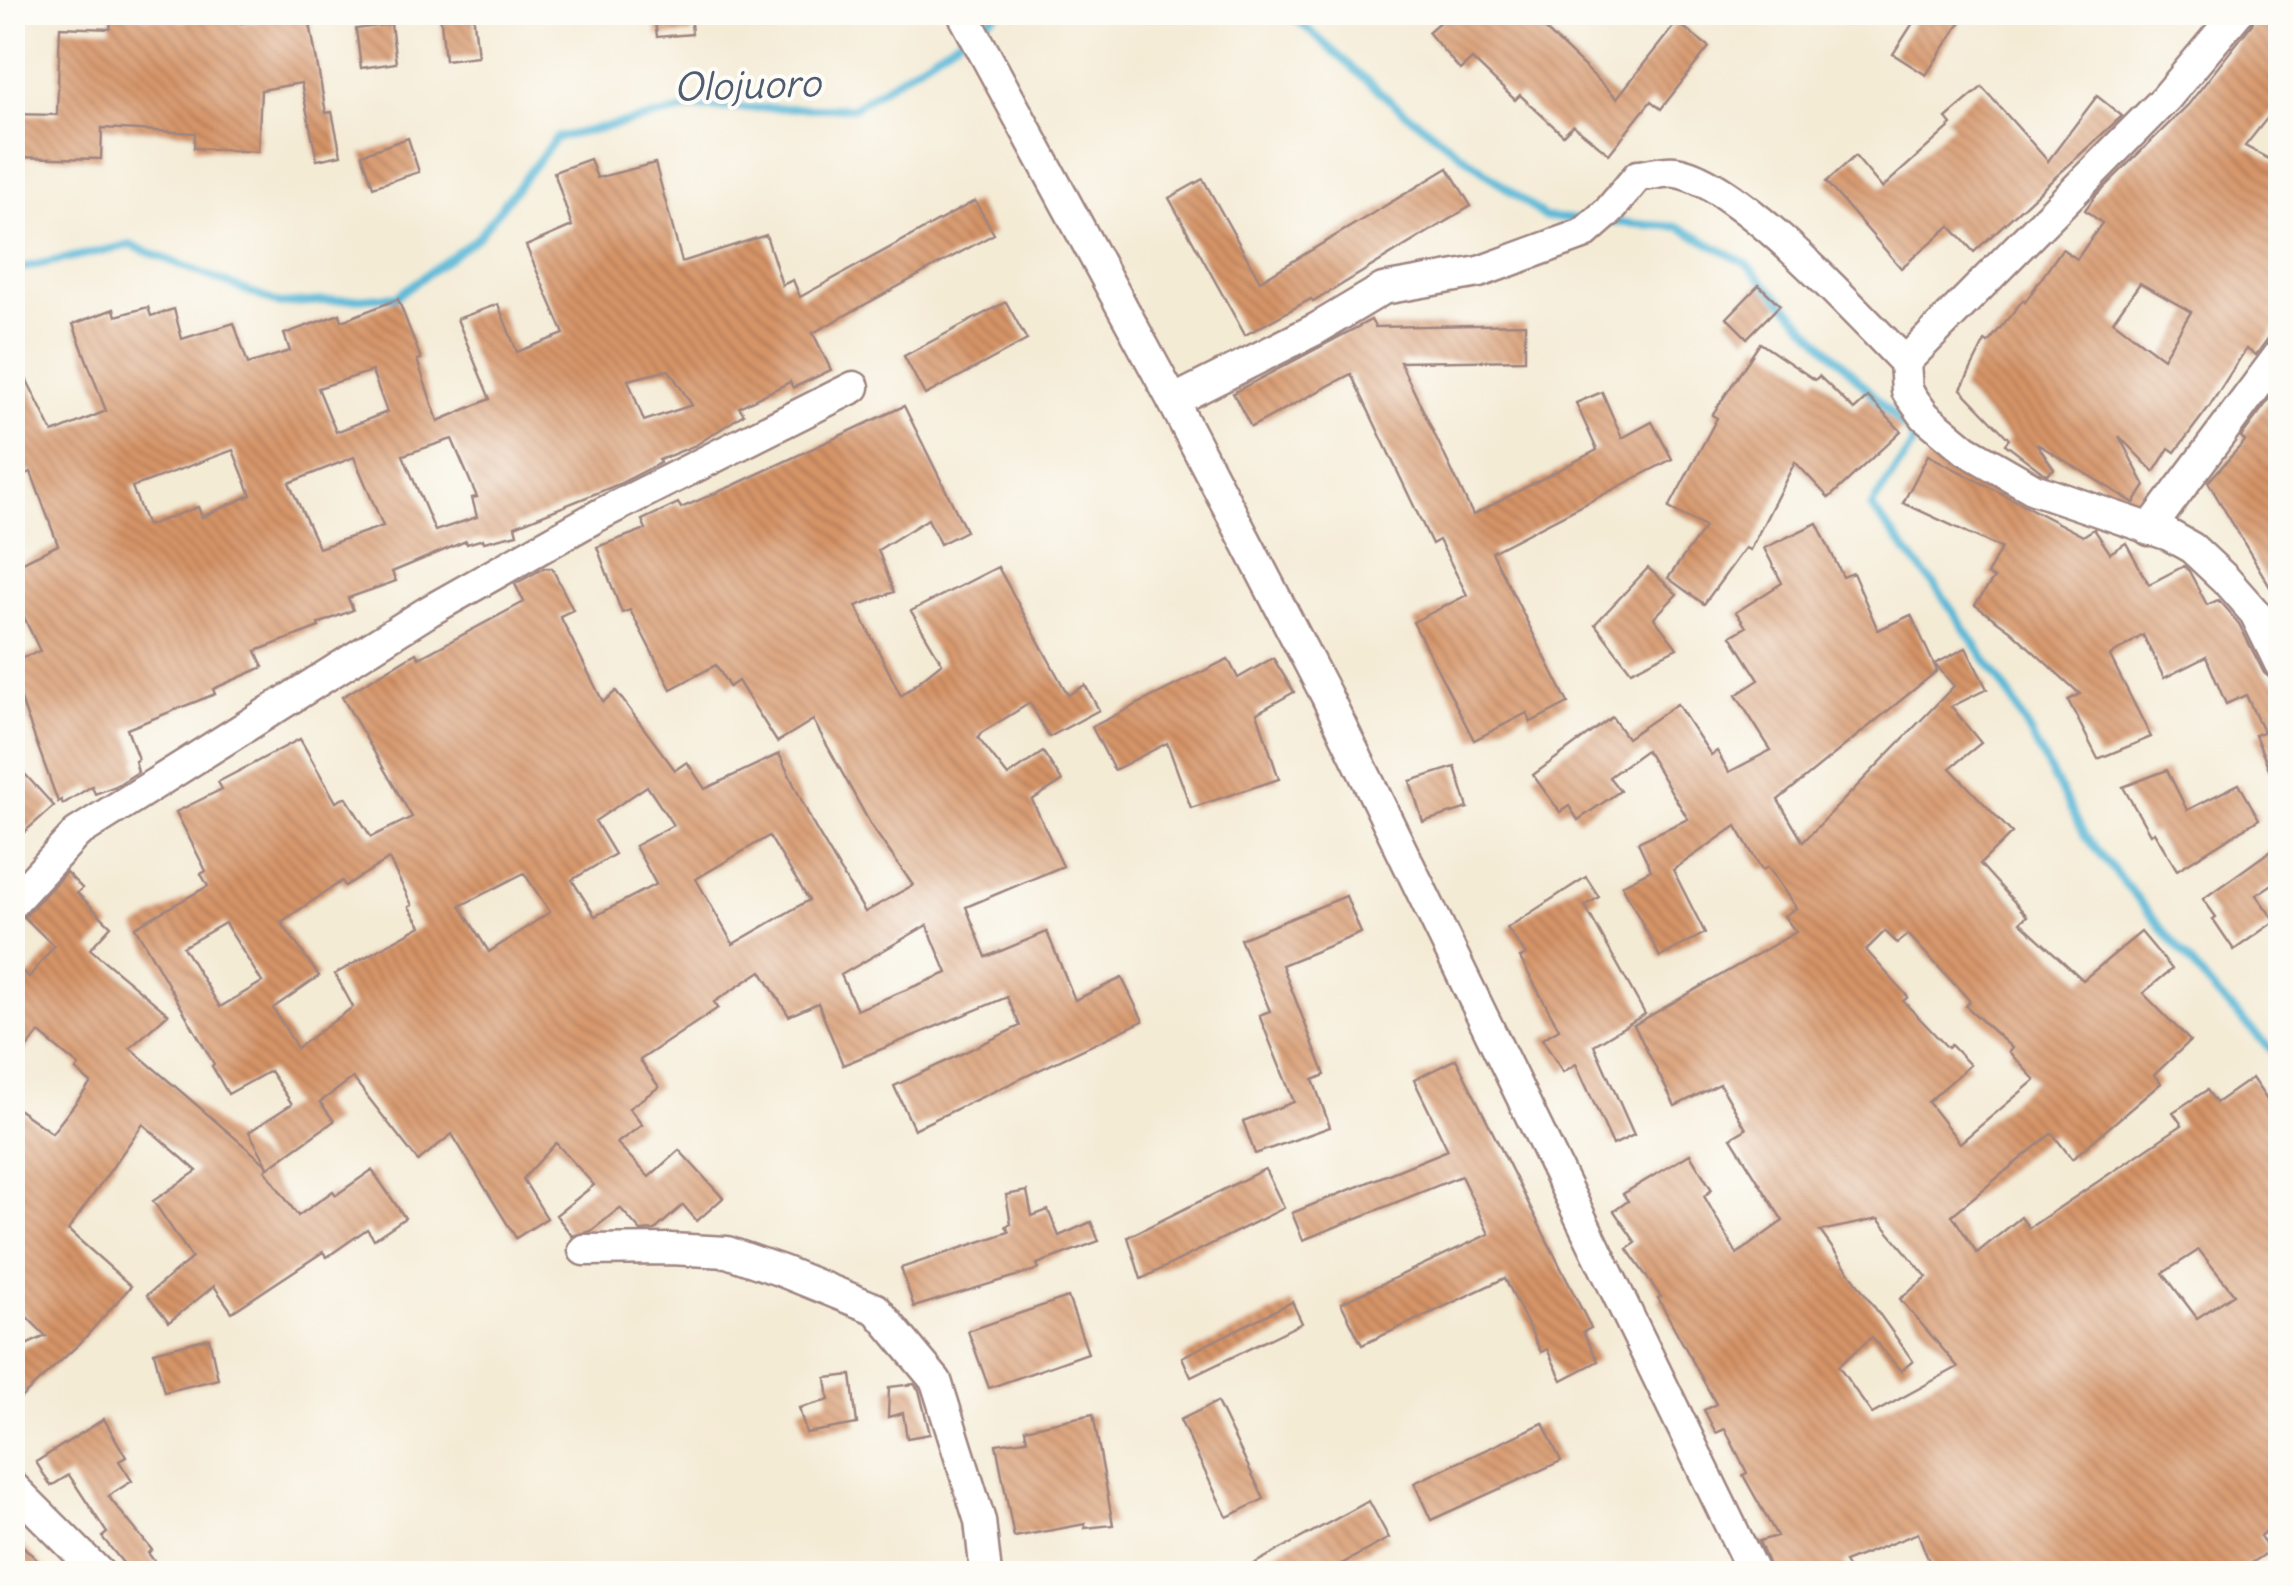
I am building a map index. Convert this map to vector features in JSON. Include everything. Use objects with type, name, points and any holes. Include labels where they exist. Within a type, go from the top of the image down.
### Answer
[{"type":"street","points":[[1905,362],[2166,98],[2238,12]]},
{"type":"street","points":[[970,24],[1326,695],[1754,1574]]},
{"type":"street","points":[[1173,401],[1316,329],[1383,289],[1479,272],[1583,234],[1608,212],[1638,176],[1674,172],[1710,183],[1783,241],[1905,362],[1906,391],[1925,416],[1966,450],[2034,489],[2168,535],[2192,548],[2255,613],[2280,664]]},
{"type":"street","points":[[2148,530],[2280,354]]},
{"type":"street","points":[[12,903],[77,834],[429,611],[599,514],[854,387]]},
{"type":"street","points":[[584,1250],[670,1248],[727,1252],[876,1310],[936,1381],[980,1521],[986,1574]]},
{"type":"street","points":[[12,1486],[100,1574]]},
{"type":"building","points":[[308,12],[326,113],[332,112],[341,155],[317,160],[301,83],[261,90],[258,152],[194,148],[195,133],[102,128],[101,159],[12,157],[12,114],[57,115],[60,27],[110,29],[112,13],[188,21],[187,17],[241,13],[242,23]]},
{"type":"building","points":[[440,12],[473,12],[478,56],[445,60]]},
{"type":"building","points":[[654,12],[690,12],[692,34],[657,37]]},
{"type":"building","points":[[1451,12],[1527,12],[1617,98],[1677,22],[1709,47],[1661,109],[1651,101],[1609,154],[1573,125],[1563,135],[1520,95],[1515,100],[1472,59],[1460,70],[1428,32]]},
{"type":"building","points":[[1920,12],[1967,12],[1926,75],[1893,54]]},
{"type":"building","points":[[2256,12],[2280,12],[2280,102],[2245,146],[2280,165],[2280,322],[2256,355],[2246,349],[2209,407],[2175,452],[2169,448],[2154,472],[2119,436],[2145,486],[2134,503],[2036,443],[2054,469],[2047,474],[2042,472],[2005,444],[2009,439],[1961,389],[1985,341],[1988,343],[2025,302],[2062,249],[2077,259],[2102,223],[2085,210],[2095,196],[2188,105],[2252,24]],"holes":[[[2140,283],[2191,312],[2163,358],[2113,321]]]},
{"type":"building","points":[[391,24],[396,63],[361,68],[356,29]]},
{"type":"building","points":[[1982,87],[2048,161],[2097,96],[2122,116],[1974,252],[1950,226],[1901,268],[1826,182],[1855,156],[1882,188],[1952,125],[1946,118]]},
{"type":"building","points":[[408,138],[419,172],[373,187],[362,154]]},
{"type":"building","points":[[590,159],[597,178],[655,163],[682,262],[766,235],[782,285],[793,280],[800,297],[975,201],[994,234],[813,333],[831,370],[793,388],[790,382],[739,407],[744,414],[696,445],[659,460],[660,463],[619,484],[515,526],[517,534],[484,542],[466,541],[392,572],[396,581],[348,598],[353,610],[256,651],[263,667],[213,689],[215,694],[127,729],[138,759],[138,772],[95,794],[92,786],[63,804],[58,802],[12,675],[12,661],[40,651],[12,592],[12,567],[58,545],[31,472],[17,477],[12,465],[12,350],[53,433],[106,411],[73,324],[114,309],[116,316],[148,307],[151,316],[174,309],[182,339],[234,323],[248,364],[290,351],[284,334],[340,314],[342,321],[398,299],[421,359],[417,360],[438,421],[490,399],[457,319],[498,304],[517,352],[564,334],[526,246],[572,226],[554,172]],"holes":[[[669,370],[692,405],[644,421],[628,380]],[[372,371],[387,412],[336,432],[318,388]],[[452,439],[477,497],[472,498],[477,517],[435,531],[403,455]],[[233,450],[251,495],[202,517],[198,507],[147,526],[132,487]],[[354,457],[383,526],[319,548],[289,483]]]},
{"type":"building","points":[[1448,168],[1471,206],[1313,302],[1311,299],[1245,335],[1169,198],[1203,179],[1260,281]]},
{"type":"building","points":[[1759,285],[1780,305],[1747,338],[1727,318]]},
{"type":"building","points":[[1006,302],[1027,340],[925,395],[904,356]]},
{"type":"building","points":[[1371,320],[1375,327],[1525,324],[1525,360],[1400,362],[1473,515],[1597,450],[1576,403],[1602,392],[1622,438],[1652,422],[1672,459],[1492,552],[1568,703],[1531,722],[1527,713],[1474,740],[1413,622],[1467,595],[1439,540],[1432,544],[1351,374],[1251,427],[1233,393]]},
{"type":"building","points":[[1760,343],[1815,380],[1819,376],[1854,410],[1868,397],[1901,431],[1829,498],[1795,462],[1750,550],[1745,548],[1704,604],[1668,578],[1705,527],[1669,508],[1717,418],[1712,415]]},
{"type":"building","points":[[2280,385],[2280,604],[2208,482],[2245,441],[2241,437]]},
{"type":"building","points":[[904,406],[966,531],[940,544],[928,519],[878,550],[894,592],[856,606],[901,696],[942,663],[911,611],[998,567],[1068,695],[1085,685],[1099,710],[1049,737],[1030,703],[981,733],[978,738],[1008,776],[1043,752],[1062,781],[1032,800],[1063,866],[966,907],[986,957],[1047,932],[1075,1000],[1122,978],[1143,1021],[914,1129],[894,1086],[1020,1026],[1007,997],[843,1065],[818,1003],[789,1016],[761,971],[714,1002],[718,1008],[640,1060],[659,1087],[629,1108],[642,1125],[617,1143],[649,1177],[679,1150],[723,1198],[697,1221],[683,1205],[655,1230],[641,1231],[620,1208],[591,1231],[572,1236],[556,1215],[594,1185],[556,1143],[523,1179],[547,1218],[516,1238],[452,1134],[418,1161],[353,1078],[320,1102],[334,1121],[265,1170],[298,1216],[372,1170],[405,1218],[374,1239],[367,1229],[327,1257],[323,1252],[232,1312],[214,1286],[169,1322],[147,1295],[192,1258],[153,1201],[197,1171],[143,1124],[68,1230],[131,1286],[80,1343],[12,1406],[12,1351],[46,1336],[12,1302],[12,1105],[52,1133],[91,1083],[76,1070],[79,1066],[39,1033],[12,1066],[12,964],[29,977],[54,946],[24,917],[66,872],[82,888],[77,893],[111,926],[90,949],[168,1014],[130,1048],[268,1166],[249,1132],[292,1104],[270,1071],[228,1094],[135,927],[208,886],[201,874],[206,871],[176,812],[222,789],[218,782],[300,739],[336,802],[346,797],[371,837],[412,817],[342,697],[416,653],[419,658],[524,602],[515,584],[544,568],[552,568],[573,610],[560,616],[603,702],[616,691],[675,770],[687,762],[705,789],[779,754],[815,828],[865,912],[913,885],[872,827],[813,720],[777,742],[738,681],[729,687],[716,665],[671,689],[630,610],[622,613],[597,547],[646,529],[642,520],[678,503],[681,508]],"holes":[[[647,786],[673,825],[635,846],[656,884],[595,916],[572,880],[615,854],[595,821]],[[769,836],[809,900],[733,944],[696,879]],[[389,859],[421,926],[335,974],[353,1007],[297,1048],[273,1008],[319,976],[281,922],[342,881],[345,886]],[[524,873],[550,912],[489,952],[460,906]],[[225,923],[262,982],[220,1007],[183,947]],[[927,925],[947,973],[857,1010],[841,975]]]},
{"type":"building","points":[[1928,455],[2083,536],[2094,529],[2110,553],[2126,543],[2149,584],[2184,566],[2207,605],[2218,600],[2239,624],[2264,673],[2280,686],[2280,795],[2255,735],[2263,732],[2246,695],[2226,704],[2206,657],[2164,678],[2143,635],[2110,656],[2151,737],[2098,759],[2068,700],[2080,694],[2011,631],[1975,605],[1994,578],[1987,575],[2001,548],[1903,503]]},
{"type":"building","points":[[1817,523],[1843,577],[1853,573],[1878,630],[1911,615],[1937,671],[1778,800],[1803,842],[1954,686],[1935,664],[1966,648],[1987,689],[1951,707],[1981,743],[1950,768],[2012,833],[1980,864],[2027,916],[2020,922],[2083,980],[2141,932],[2172,969],[2143,993],[2190,1041],[2154,1075],[2161,1083],[2072,1159],[2052,1133],[1952,1215],[1977,1253],[2021,1217],[2029,1228],[2182,1125],[2173,1112],[2207,1090],[2216,1103],[2252,1078],[2280,1119],[2280,1520],[2260,1536],[2270,1551],[2235,1574],[1934,1574],[1918,1533],[1844,1562],[1851,1574],[1772,1574],[1759,1541],[1777,1536],[1743,1475],[1747,1473],[1725,1429],[1716,1433],[1704,1410],[1716,1404],[1658,1298],[1661,1297],[1627,1249],[1636,1243],[1614,1211],[1628,1201],[1623,1194],[1690,1154],[1712,1190],[1704,1196],[1737,1254],[1783,1221],[1731,1138],[1746,1129],[1720,1084],[1675,1106],[1634,1025],[1796,932],[1784,916],[1796,908],[1768,867],[1762,870],[1736,826],[1673,870],[1705,933],[1660,957],[1622,885],[1651,870],[1638,842],[1688,819],[1646,750],[1609,777],[1620,791],[1578,820],[1569,806],[1560,812],[1533,775],[1612,717],[1627,738],[1677,704],[1711,755],[1717,751],[1729,772],[1771,750],[1736,695],[1759,680],[1731,636],[1746,627],[1736,612],[1782,583],[1764,548]],"holes":[[[1885,931],[1897,943],[1908,934],[1970,1001],[1966,1006],[2012,1048],[2009,1052],[2035,1080],[1960,1143],[1928,1102],[1970,1065],[1903,1001],[1908,997],[1866,950]],[[1878,1219],[1927,1277],[1900,1299],[1958,1367],[1872,1414],[1838,1366],[1872,1337],[1901,1371],[1913,1361],[1820,1231]],[[2199,1250],[2234,1294],[2197,1318],[2163,1273]]]},
{"type":"building","points":[[1648,568],[1677,594],[1654,618],[1677,648],[1631,671],[1595,624]]},
{"type":"building","points":[[1273,658],[1294,692],[1257,713],[1279,779],[1191,808],[1167,743],[1114,770],[1092,727],[1228,659],[1238,678]]},
{"type":"building","points":[[12,760],[54,806],[12,843]]},
{"type":"building","points":[[1455,767],[1468,808],[1423,822],[1410,781]]},
{"type":"building","points":[[2167,770],[2187,810],[2239,784],[2259,819],[2177,870],[2123,787]]},
{"type":"building","points":[[2280,844],[2280,879],[2256,895],[2275,921],[2234,950],[2203,899]]},
{"type":"building","points":[[1586,877],[1599,897],[1585,906],[1645,1014],[1594,1045],[1634,1135],[1613,1145],[1576,1064],[1563,1072],[1542,1039],[1559,1029],[1520,958],[1526,955],[1507,928]]},
{"type":"building","points":[[1346,896],[1361,933],[1282,965],[1325,1075],[1313,1080],[1330,1127],[1255,1154],[1243,1121],[1294,1102],[1259,1015],[1270,1011],[1240,939]]},
{"type":"building","points":[[1456,1059],[1591,1328],[1583,1332],[1598,1361],[1562,1380],[1547,1349],[1541,1352],[1505,1278],[1362,1345],[1341,1303],[1489,1234],[1461,1176],[1303,1240],[1292,1213],[1448,1150],[1414,1080]]},
{"type":"building","points":[[1265,1169],[1284,1208],[1141,1279],[1128,1237]]},
{"type":"building","points":[[1027,1191],[1032,1216],[1048,1210],[1059,1236],[1091,1222],[1099,1241],[1037,1264],[1039,1269],[914,1307],[901,1268],[1009,1232],[1006,1195]]},
{"type":"building","points":[[1068,1297],[1088,1353],[989,1388],[968,1331]]},
{"type":"building","points":[[1292,1302],[1302,1323],[1191,1377],[1182,1357]]},
{"type":"building","points":[[209,1338],[218,1379],[164,1392],[154,1352]]},
{"type":"building","points":[[851,1375],[857,1424],[806,1433],[799,1408],[829,1400],[826,1378]]},
{"type":"building","points":[[914,1384],[930,1434],[907,1438],[903,1413],[888,1417],[889,1387]]},
{"type":"building","points":[[1217,1402],[1264,1499],[1227,1517],[1180,1420]]},
{"type":"building","points":[[1093,1414],[1113,1525],[1085,1528],[1085,1524],[1014,1537],[996,1444],[1027,1440],[1025,1429]]},
{"type":"building","points":[[104,1419],[126,1457],[119,1461],[132,1481],[108,1496],[152,1550],[148,1553],[164,1574],[132,1574],[102,1537],[107,1533],[69,1475],[51,1486],[36,1462]]},
{"type":"building","points":[[1543,1423],[1561,1461],[1431,1520],[1414,1483]]},
{"type":"building","points":[[1369,1501],[1389,1538],[1323,1574],[1235,1574]]},
{"type":"building","points":[[12,1535],[51,1574],[12,1574]]},
{"type":"waterway","name":"Olojuoro","points":[[978,27],[999,12]]},
{"type":"waterway","points":[[1288,12],[1394,104],[1545,217],[1585,220]]},
{"type":"waterway","name":"Olojuoro","points":[[12,270],[130,245],[280,304],[397,296],[477,238],[556,138],[694,108],[853,108],[966,34]]},
{"type":"waterway","points":[[1609,222],[1679,227],[1745,263],[1912,435],[1912,446],[1871,507],[1939,591],[2009,694],[2085,836],[2215,992],[2280,1059]]}]
